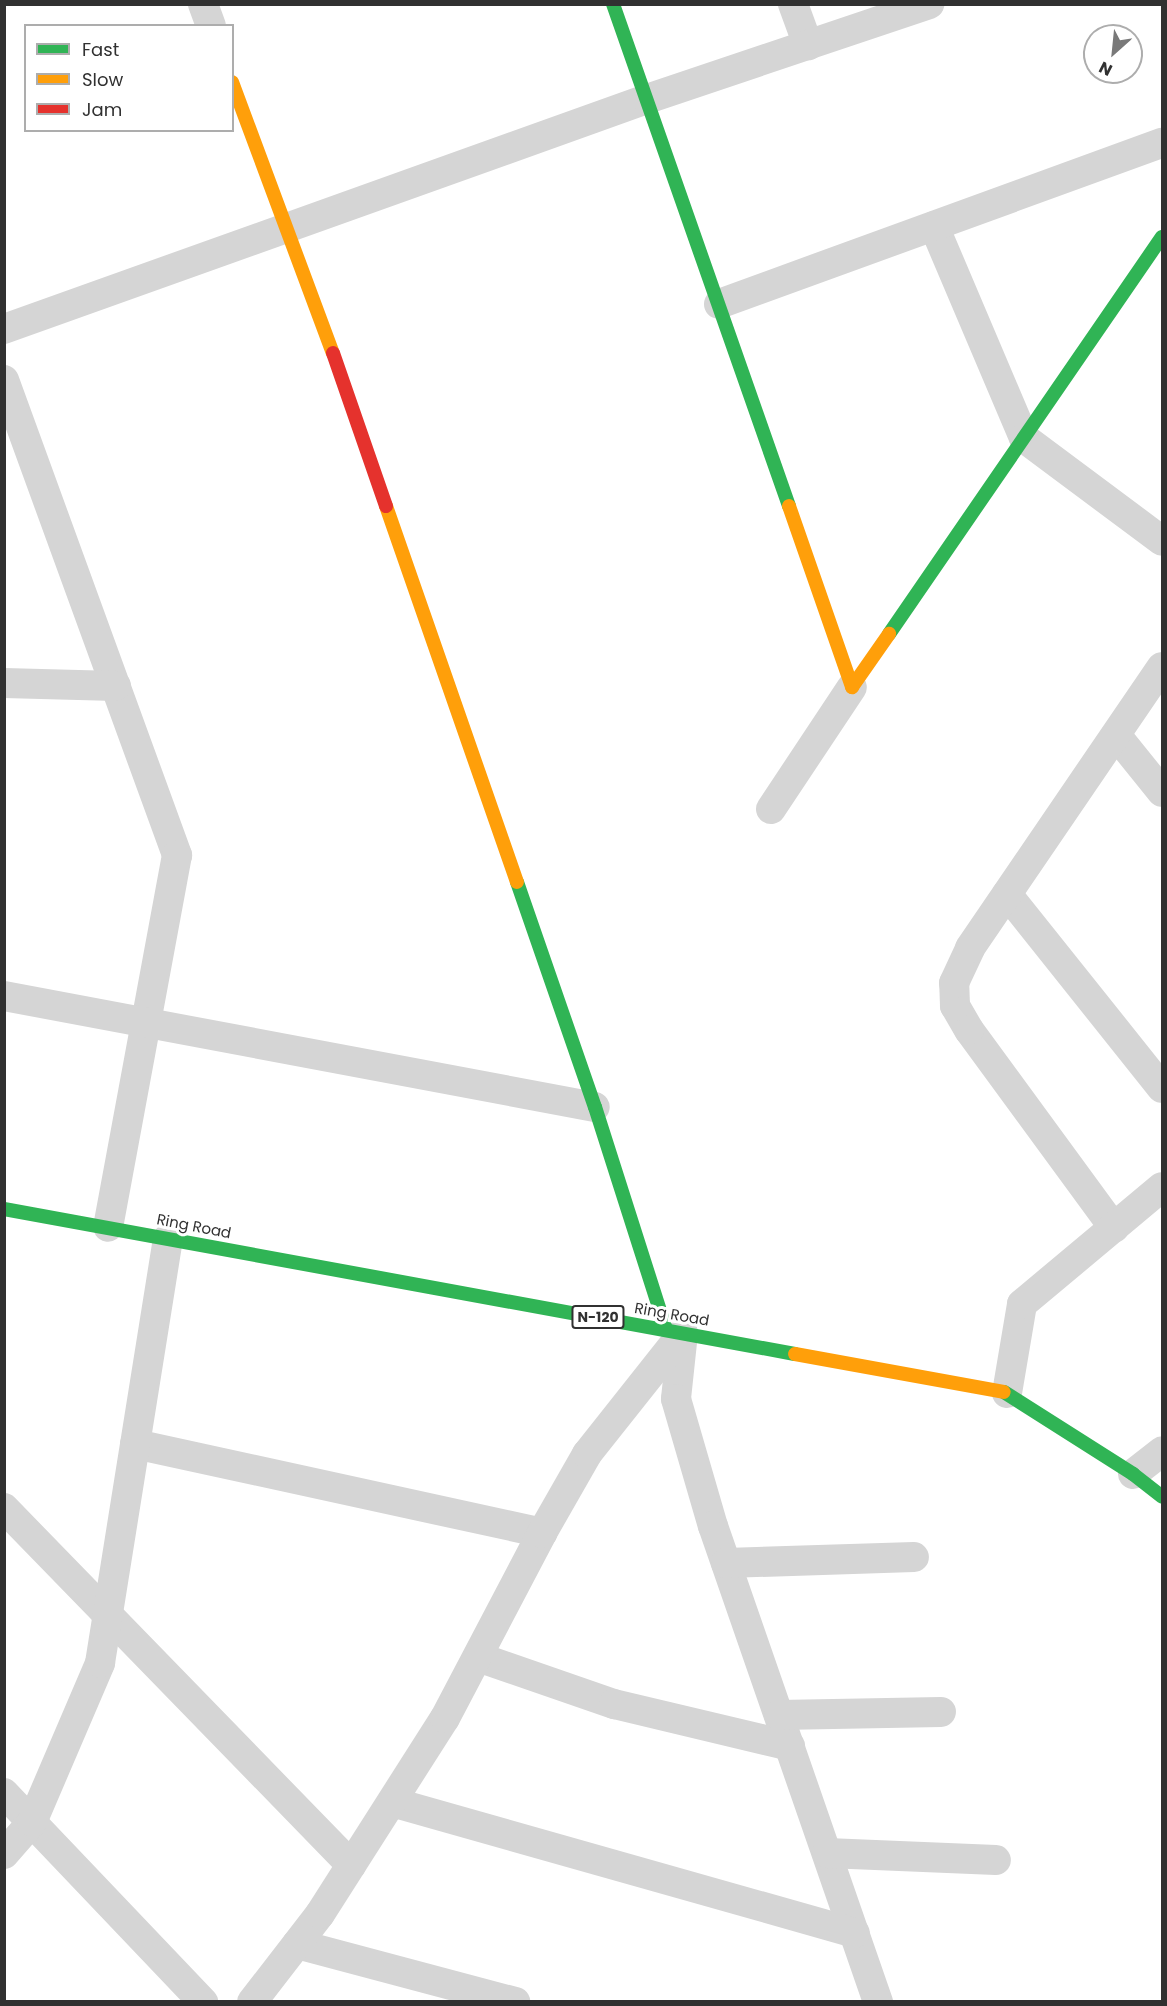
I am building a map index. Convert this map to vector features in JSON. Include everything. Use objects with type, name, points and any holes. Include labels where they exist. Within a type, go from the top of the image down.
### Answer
[{"type":"main road","points":[[613,4],[852,687]]},
{"type":"main road","points":[[234,87],[318,309],[674,1332]]},
{"type":"main road","points":[[852,687],[1162,237]]},
{"type":"main road","name":"Ring Road","points":[[4,1209],[1007,1393],[1132,1474],[1162,1497]]},
{"type":"street","points":[[203,4],[210,24]]},
{"type":"street","points":[[793,4],[808,45]]},
{"type":"street","points":[[4,329],[647,99],[929,4]]},
{"type":"street","points":[[719,304],[1162,143]]},
{"type":"street","points":[[934,226],[1024,438],[1162,541]]},
{"type":"street","points":[[4,380],[177,855],[108,1227]]},
{"type":"street","points":[[1114,1228],[955,1006],[954,982],[970,948],[1162,667]]},
{"type":"street","points":[[4,683],[116,686]]},
{"type":"street","points":[[771,808],[852,687]]},
{"type":"street","points":[[1116,735],[1162,792]]},
{"type":"street","points":[[1007,894],[1162,1088]]},
{"type":"street","points":[[4,996],[596,1107]]},
{"type":"street","points":[[1007,1393],[1022,1304],[1162,1187]]},
{"type":"street","points":[[4,1854],[32,1822],[100,1663],[168,1238]]},
{"type":"street","points":[[252,2001],[297,1944],[351,1865],[445,1718],[542,1533],[587,1454],[674,1332]]},
{"type":"street","points":[[674,1332],[676,1399],[726,1563],[879,2001]]},
{"type":"street","points":[[135,1444],[542,1533]]},
{"type":"street","points":[[1132,1474],[1162,1451]]},
{"type":"street","points":[[4,1508],[351,1865]]},
{"type":"street","points":[[726,1563],[914,1557]]},
{"type":"street","points":[[478,1657],[614,1704],[789,1746]]},
{"type":"street","points":[[779,1715],[941,1712]]},
{"type":"street","points":[[4,1793],[203,2001]]},
{"type":"street","points":[[392,1802],[855,1933]]},
{"type":"street","points":[[827,1853],[996,1860]]},
{"type":"street","points":[[297,1944],[515,2001]]},
{"type":"traffic: fast","points":[[613,4],[789,506]]},
{"type":"traffic: fast","points":[[889,634],[1162,237]]},
{"type":"traffic: fast","points":[[517,882],[595,1107],[666,1330]]},
{"type":"traffic: fast","points":[[4,1209],[795,1354]]},
{"type":"traffic: fast","points":[[1004,1392],[1133,1474],[1162,1497]]},
{"type":"traffic: slow","points":[[234,87],[333,353]]},
{"type":"traffic: slow","points":[[386,506],[517,882]]},
{"type":"traffic: slow","points":[[789,506],[852,687],[889,634]]},
{"type":"traffic: slow","points":[[795,1354],[1004,1392]]},
{"type":"traffic: jam","points":[[333,353],[386,506]]}]
